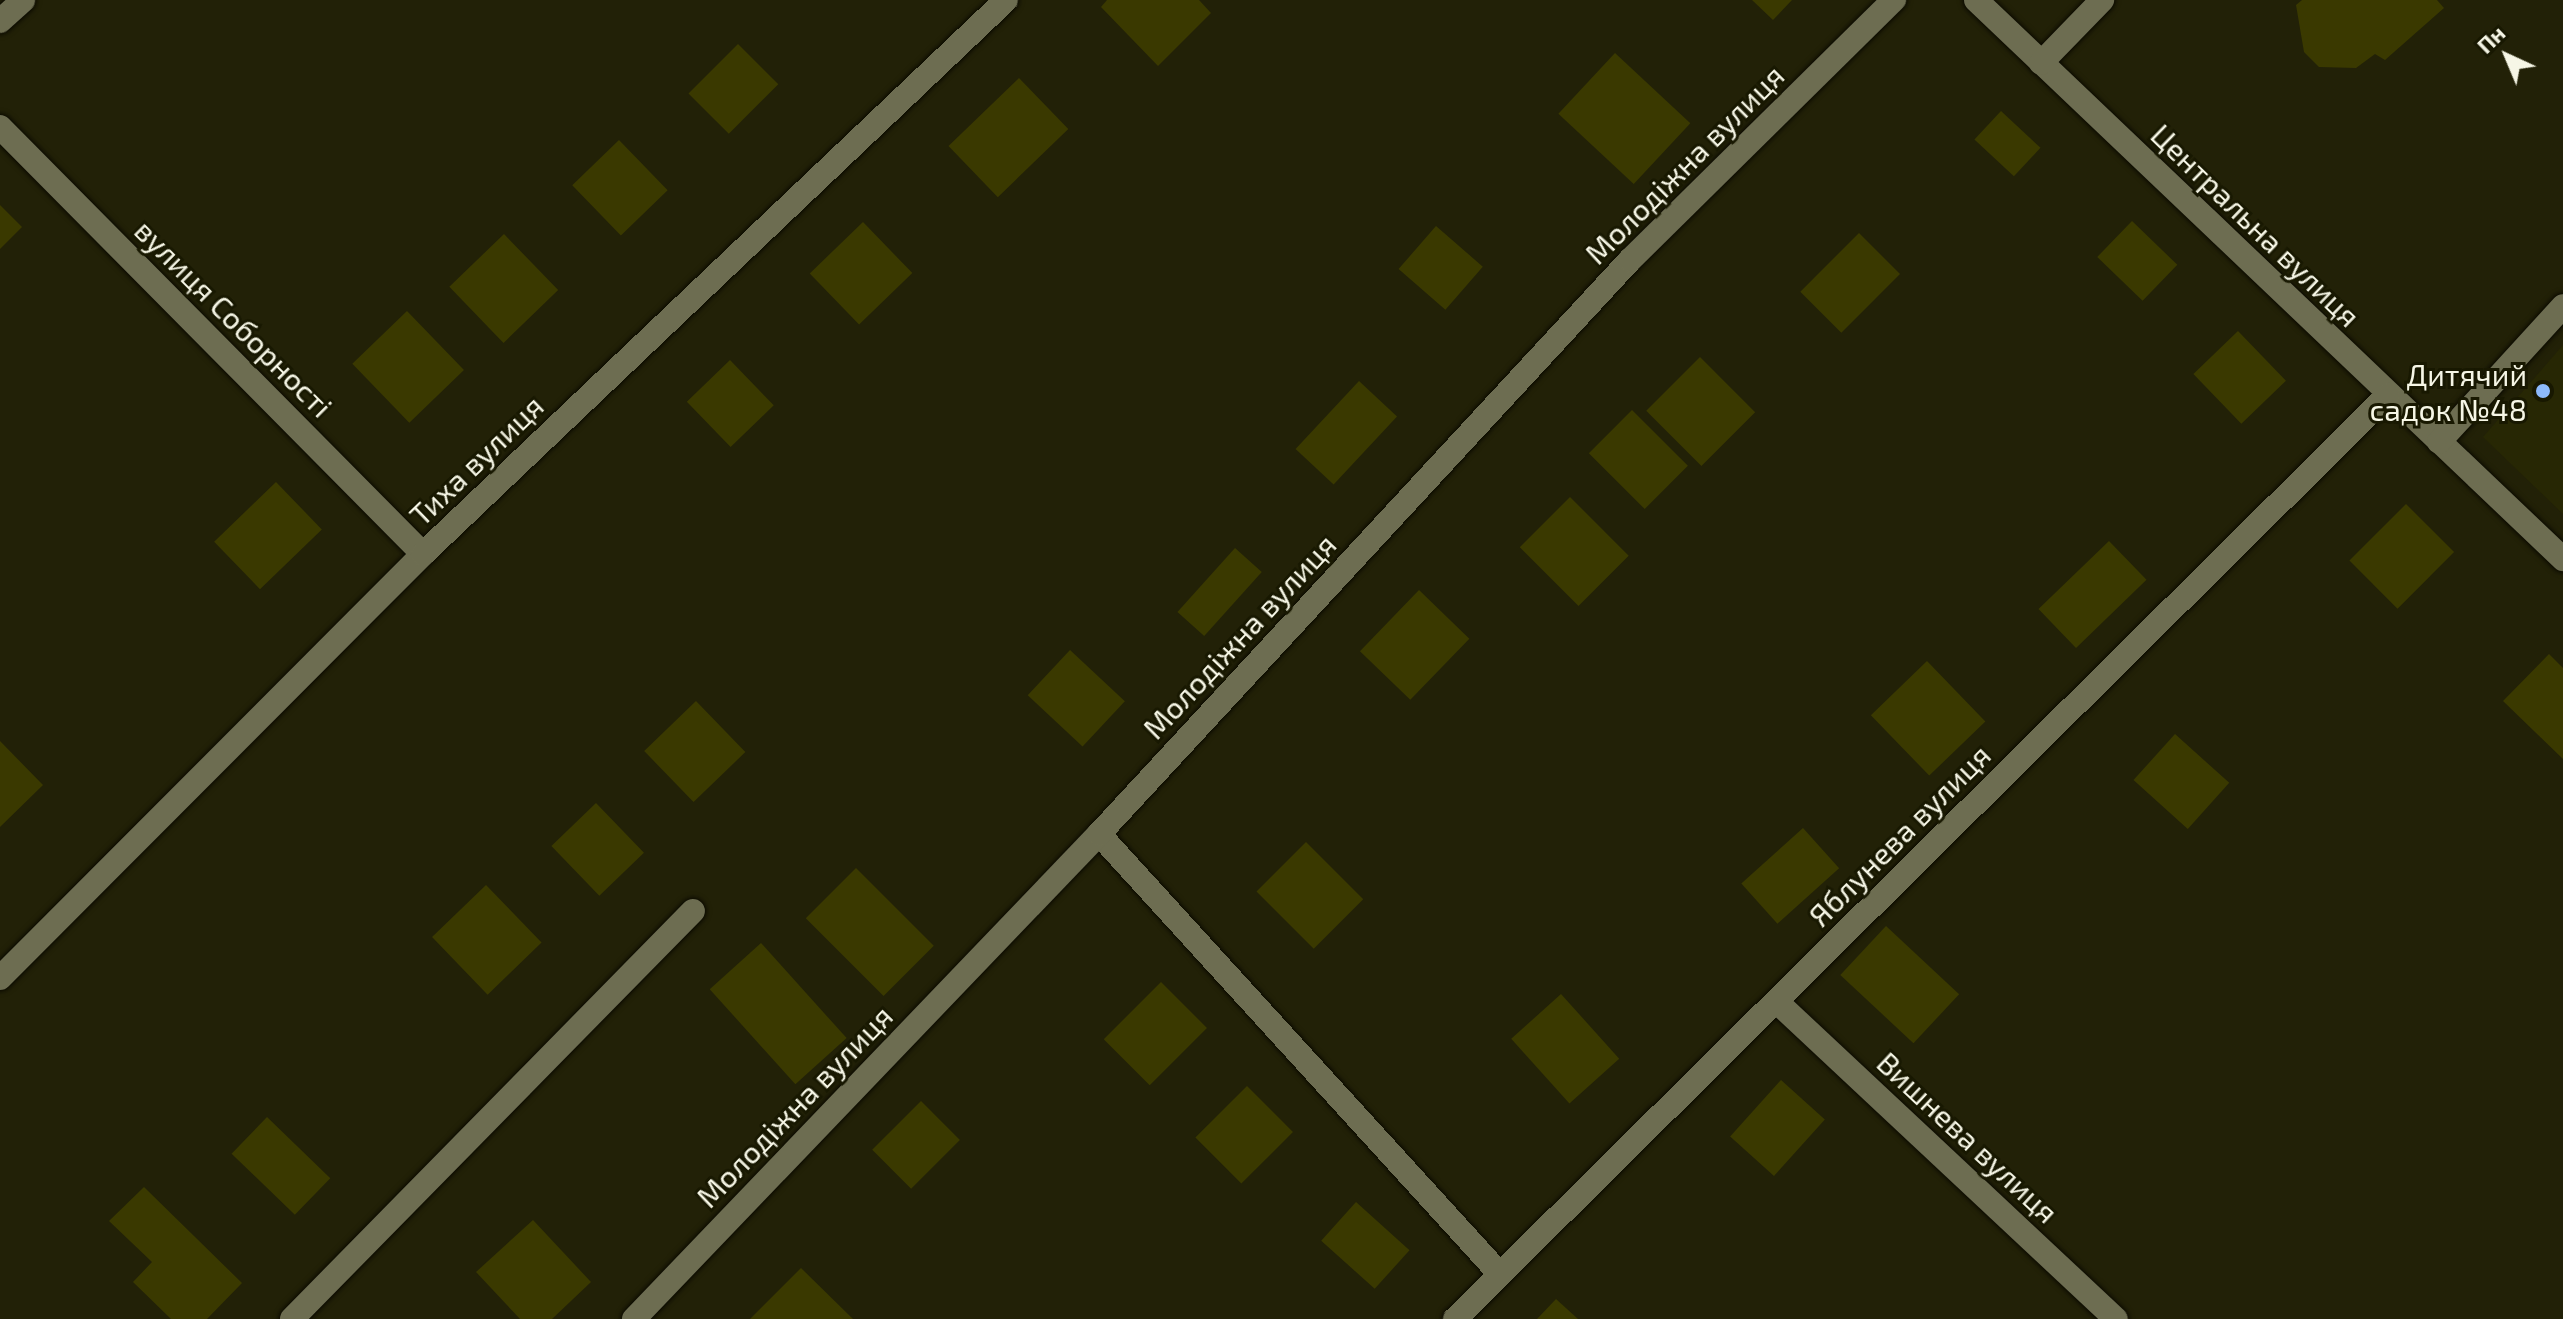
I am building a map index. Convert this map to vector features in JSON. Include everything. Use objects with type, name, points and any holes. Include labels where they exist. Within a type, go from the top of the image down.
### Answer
[{"type":"street","points":[[0,21],[23,0]]},
{"type":"street","name":"Тиха вулиця","points":[[0,978],[423,554],[1006,0]]},
{"type":"street","name":"Молодіжна вулиця","points":[[634,1319],[1099,834],[1630,260],[1894,0]]},
{"type":"street","name":"Центральна вулиця","points":[[1976,0],[2563,559]]},
{"type":"street","points":[[2041,63],[2102,0]]},
{"type":"street","name":"вулиця Соборності","points":[[0,127],[423,554]]},
{"type":"street","points":[[2439,442],[2563,306]]},
{"type":"street","name":"Яблунева вулиця","points":[[1455,1319],[2388,395]]},
{"type":"street","points":[[1099,834],[1500,1274]]},
{"type":"street","points":[[292,1319],[693,911]]},
{"type":"street","name":"Вишнева вулиця","points":[[1777,1002],[2116,1319]]},
{"type":"shaded area","name":"Дитячий садок №48","points":[[2563,345],[2563,514],[2483,437]]},
{"type":"building","points":[[1107,0],[1199,0],[1211,13],[1158,66],[1101,7]]},
{"type":"building","points":[[1752,0],[1792,0],[1773,20]]},
{"type":"building","points":[[2302,0],[2437,0],[2444,8],[2385,60],[2375,54],[2356,68],[2319,67],[2304,52],[2296,5]]},
{"type":"building","points":[[738,44],[778,84],[729,134],[689,93]]},
{"type":"building","points":[[1615,53],[1690,123],[1634,184],[1558,114]]},
{"type":"building","points":[[1019,78],[1068,129],[998,197],[949,146]]},
{"type":"building","points":[[2001,111],[2040,148],[2014,176],[1974,140]]},
{"type":"building","points":[[619,140],[668,190],[621,236],[572,185]]},
{"type":"building","points":[[0,205],[22,227],[0,249]]},
{"type":"building","points":[[2132,221],[2177,265],[2143,301],[2097,257]]},
{"type":"building","points":[[863,222],[912,273],[859,324],[810,273]]},
{"type":"building","points":[[1436,226],[1483,267],[1445,310],[1399,269]]},
{"type":"building","points":[[1859,233],[1900,274],[1841,333],[1800,292]]},
{"type":"building","points":[[504,234],[558,290],[504,343],[449,287]]},
{"type":"building","points":[[407,311],[464,370],[409,423],[352,364]]},
{"type":"building","points":[[2238,331],[2286,381],[2241,424],[2193,374]]},
{"type":"building","points":[[1700,357],[1755,412],[1701,466],[1646,411]]},
{"type":"building","points":[[730,360],[774,405],[731,447],[687,402]]},
{"type":"building","points":[[1359,381],[1397,416],[1334,484],[1296,449]]},
{"type":"building","points":[[1632,410],[1688,466],[1645,509],[1589,453]]},
{"type":"building","points":[[276,482],[322,529],[260,589],[214,542]]},
{"type":"building","points":[[1570,497],[1629,556],[1578,606],[1520,547]]},
{"type":"building","points":[[2406,504],[2454,552],[2398,609],[2349,561]]},
{"type":"building","points":[[2109,541],[2147,580],[2076,648],[2039,609]]},
{"type":"building","points":[[1235,548],[1262,572],[1204,636],[1177,612]]},
{"type":"building","points":[[1419,590],[1469,639],[1410,700],[1360,651]]},
{"type":"building","points":[[1070,650],[1125,701],[1083,746],[1028,695]]},
{"type":"building","points":[[2549,654],[2563,668],[2563,759],[2503,701]]},
{"type":"building","points":[[1927,661],[1985,721],[1929,776],[1871,715]]},
{"type":"building","points":[[696,701],[745,752],[694,802],[644,751]]},
{"type":"building","points":[[2175,734],[2229,783],[2188,829],[2134,780]]},
{"type":"building","points":[[0,741],[43,785],[0,827]]},
{"type":"building","points":[[596,803],[644,853],[599,896],[551,846]]},
{"type":"building","points":[[1803,828],[1839,868],[1777,924],[1741,884]]},
{"type":"building","points":[[1306,842],[1363,899],[1314,949],[1257,891]]},
{"type":"building","points":[[856,868],[934,946],[884,996],[806,918]]},
{"type":"building","points":[[486,885],[542,943],[488,995],[432,937]]},
{"type":"building","points":[[1886,926],[1959,994],[1913,1043],[1840,975]]},
{"type":"building","points":[[761,943],[847,1038],[795,1084],[710,989]]},
{"type":"building","points":[[1161,982],[1207,1028],[1150,1085],[1104,1039]]},
{"type":"building","points":[[1561,994],[1619,1059],[1569,1103],[1511,1039]]},
{"type":"building","points":[[1781,1080],[1825,1119],[1774,1176],[1730,1136]]},
{"type":"building","points":[[1247,1086],[1293,1132],[1241,1184],[1195,1138]]},
{"type":"building","points":[[921,1101],[960,1140],[911,1189],[872,1150]]},
{"type":"building","points":[[267,1117],[330,1178],[295,1215],[232,1154]]},
{"type":"building","points":[[144,1187],[242,1283],[207,1319],[171,1319],[133,1282],[152,1262],[109,1221]]},
{"type":"building","points":[[1356,1202],[1410,1250],[1375,1289],[1321,1241]]},
{"type":"building","points":[[533,1220],[591,1282],[552,1319],[520,1319],[476,1272]]},
{"type":"building","points":[[801,1268],[853,1319],[750,1319]]},
{"type":"building","points":[[1556,1299],[1578,1319],[1537,1319]]},
{"type":"place","name":"Дитячий садок №48","points":[[2543,391]]}]
